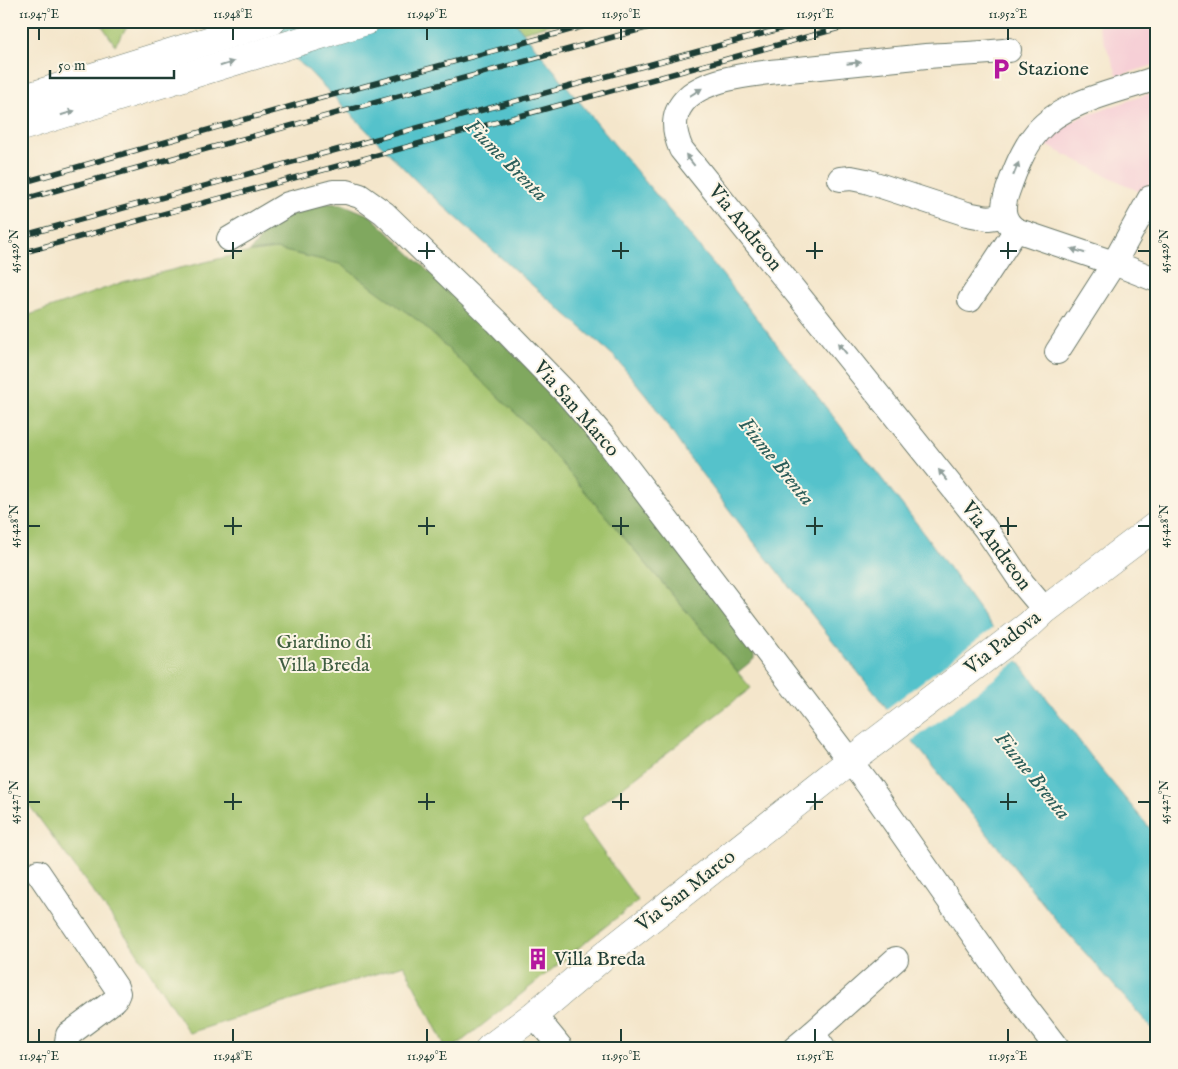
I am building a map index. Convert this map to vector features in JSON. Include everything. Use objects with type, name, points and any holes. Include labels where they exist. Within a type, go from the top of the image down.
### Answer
[{"type":"main road","points":[[21,99],[272,21]]},
{"type":"main road","points":[[21,127],[366,21]]},
{"type":"main road","name":"Via Padova","points":[[860,754],[938,693],[1036,611],[1157,525]]},
{"type":"main road","name":"Via San Marco","points":[[499,1046],[606,954],[860,754]]},
{"type":"street","name":"Via Andreon","points":[[1009,50],[883,60],[730,79],[702,88],[688,97],[674,122],[674,133],[681,149],[985,528],[1023,584],[1036,611]]},
{"type":"street","points":[[970,300],[1010,223],[1003,204],[1022,154],[1037,132],[1071,106],[1157,78]]},
{"type":"street","points":[[840,179],[851,178],[866,181],[967,214],[1010,223],[1157,280]]},
{"type":"street","name":"Via San Marco","points":[[229,239],[288,204],[333,192],[347,192],[360,196],[384,213],[496,321],[568,395],[606,440],[860,754],[1007,983],[1057,1048]]},
{"type":"street","points":[[1057,352],[1114,263],[1150,198]]},
{"type":"street","points":[[42,873],[116,987],[118,993],[115,1000],[68,1035],[66,1048]]},
{"type":"street","points":[[795,1048],[818,1040],[896,959]]},
{"type":"street","points":[[534,1015],[560,1048]]},
{"type":"shaded area","points":[[1096,21],[1157,21],[1157,64],[1118,76]]},
{"type":"shaded area","points":[[1157,91],[1157,175],[1144,194],[1044,144],[1055,133],[1081,117]]},
{"type":"green space","points":[[99,21],[131,21],[115,45]]},
{"type":"green space","points":[[514,21],[562,21],[523,32]]},
{"type":"green space","points":[[320,203],[342,204],[371,216],[568,406],[754,650],[754,659],[738,672],[532,429],[420,322],[340,264],[276,249],[250,252],[272,222]]},
{"type":"green space","name":"Giardino di Villa Breda","points":[[276,249],[340,264],[420,322],[532,429],[751,688],[580,820],[638,901],[453,1048],[446,1048],[404,965],[189,1033],[131,943],[21,794],[21,318],[126,281],[239,254]]},
{"type":"water","name":"Fiume Brenta","points":[[243,21],[514,21],[721,273],[921,529],[983,615],[1100,768],[1157,837],[1157,1034],[1057,921],[753,541],[686,453],[651,401],[615,357],[420,185],[305,67]]},
{"type":"pier","points":[[995,626],[1020,659],[911,742],[885,710]]},
{"type":"railway","points":[[21,183],[299,104],[603,21]]},
{"type":"railway","points":[[21,200],[671,21]]},
{"type":"railway","points":[[21,236],[809,21]]},
{"type":"railway","points":[[21,253],[865,21]]},
{"type":"place","name":"Stazione","points":[[1001,69]]},
{"type":"place","name":"Villa Breda","points":[[538,959]]}]
